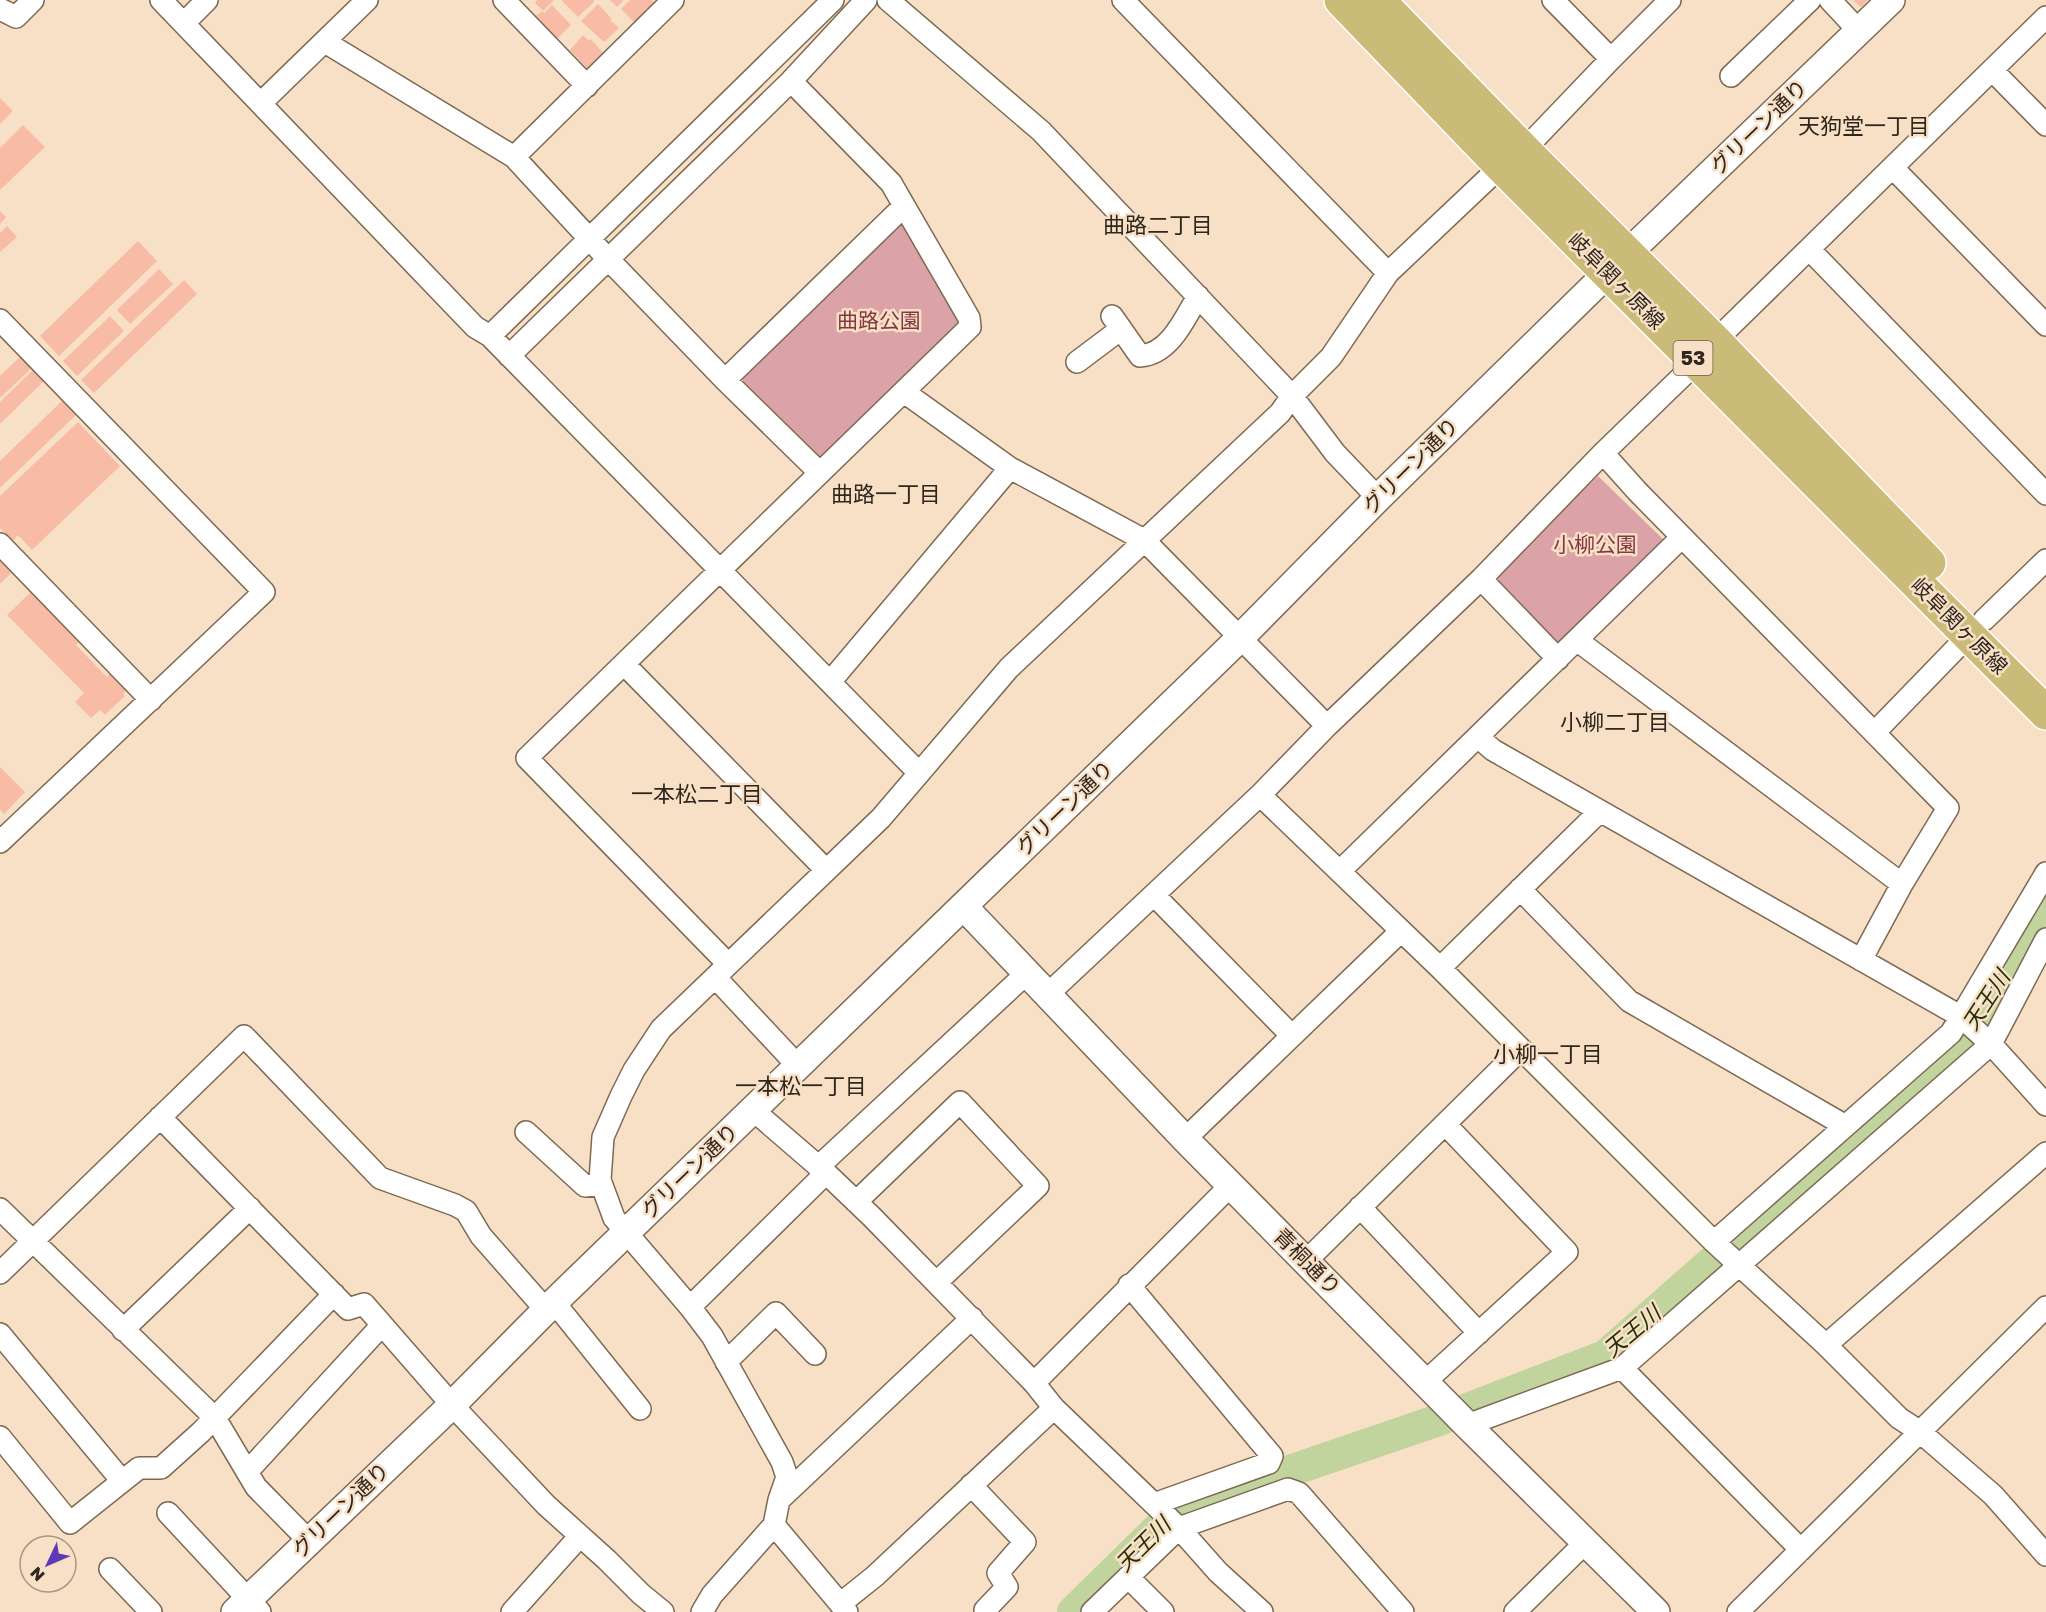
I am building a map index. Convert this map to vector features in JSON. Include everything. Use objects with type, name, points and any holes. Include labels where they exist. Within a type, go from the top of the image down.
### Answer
[{"type":"main road","name":"岐阜関ヶ原線","points":[[1341,0],[1512,158],[1706,351],[1977,628],[2046,713]]},
{"type":"main road","name":"岐阜関ヶ原線","points":[[1378,0],[1512,158]]},
{"type":"main road","name":"岐阜関ヶ原線","points":[[1977,628],[2046,683]]},
{"type":"street","points":[[0,9],[16,17],[33,0]]},
{"type":"street","points":[[162,0],[475,327],[490,336],[920,773]]},
{"type":"street","points":[[184,23],[207,0]]},
{"type":"street","points":[[261,104],[367,0]]},
{"type":"street","points":[[514,157],[673,0]]},
{"type":"street","points":[[490,336],[832,0]]},
{"type":"street","points":[[509,356],[791,81],[866,0]]},
{"type":"street","points":[[888,0],[1028,118],[1293,396],[1335,453],[1378,498]]},
{"type":"street","points":[[1123,0],[1388,273]]},
{"type":"street","points":[[1553,0],[1611,59]]},
{"type":"street","points":[[702,1612],[712,1595],[774,1524],[787,1477],[782,1462],[712,1336],[690,1306],[614,1218],[601,1184],[603,1137],[634,1070],[661,1029],[881,818],[1009,668],[1280,413],[1293,396],[1331,357],[1388,273],[1512,158],[1670,0]]},
{"type":"street","points":[[1731,76],[1810,0]]},
{"type":"street","points":[[1830,0],[1859,31]]},
{"type":"street","name":"グリーン通り","points":[[248,1608],[309,1541],[964,907],[1240,638],[1378,498],[1617,263],[1891,0]]},
{"type":"street","points":[[514,3],[587,86]]},
{"type":"street","points":[[1047,995],[1260,795],[1327,726],[1480,579],[1603,453],[2046,17]]},
{"type":"street","points":[[325,42],[514,157],[589,239],[725,380],[820,473]]},
{"type":"street","points":[[1992,70],[2046,125]]},
{"type":"street","points":[[791,81],[891,183],[969,318],[970,327],[528,758],[721,970],[798,1066]]},
{"type":"street","points":[[1893,168],[2046,325]]},
{"type":"street","points":[[725,380],[904,206]]},
{"type":"street","points":[[1809,249],[2046,494]]},
{"type":"street","points":[[1077,362],[1117,322],[1140,356],[1151,355],[1177,333],[1198,296]]},
{"type":"street","points":[[0,320],[264,592],[0,842]]},
{"type":"street","points":[[904,392],[1010,468],[1144,540],[1327,726]]},
{"type":"street","points":[[1603,453],[1682,537],[1948,808],[1902,884],[1861,960]]},
{"type":"street","points":[[830,682],[1010,468]]},
{"type":"street","points":[[1340,871],[1682,537]]},
{"type":"street","points":[[0,544],[151,700]]},
{"type":"street","points":[[1875,732],[2046,560]]},
{"type":"street","points":[[1480,579],[1558,659]]},
{"type":"street","points":[[1578,641],[1902,884]]},
{"type":"street","points":[[624,664],[826,870]]},
{"type":"street","points":[[1478,737],[1493,750],[1599,812],[1960,1016],[1990,1044],[2046,1105]]},
{"type":"street","points":[[1260,795],[1440,968],[1714,1242],[1826,1345],[1886,1405],[1993,1495],[2043,1546]]},
{"type":"street","points":[[1440,968],[1599,812]]},
{"type":"street","points":[[1714,1242],[1951,1033],[2046,873]]},
{"type":"street","points":[[1520,889],[1629,1001],[1844,1125]]},
{"type":"street","points":[[1154,895],[1292,1036]]},
{"type":"street","name":"青桐通り","points":[[964,907],[1185,1139],[1467,1425],[1656,1612]]},
{"type":"street","points":[[1185,1139],[1401,931]]},
{"type":"street","points":[[1467,1425],[1622,1368],[1990,1044],[2046,939]]},
{"type":"street","points":[[690,1306],[822,1170],[1027,973]]},
{"type":"street","points":[[0,1273],[244,1036],[380,1178],[466,1211],[481,1236],[550,1306],[640,1409]]},
{"type":"street","points":[[1306,1261],[1521,1049]]},
{"type":"street","points":[[856,1202],[960,1102],[1038,1186],[937,1282]]},
{"type":"street","points":[[753,1110],[856,1202],[972,1318],[1034,1383],[1054,1408],[1179,1528],[1218,1572],[1262,1612]]},
{"type":"street","points":[[160,1118],[348,1309],[364,1304],[452,1405],[546,1505],[663,1612]]},
{"type":"street","points":[[1425,1382],[1567,1252],[1444,1124]]},
{"type":"street","points":[[526,1132],[585,1186],[601,1184]]},
{"type":"street","points":[[1826,1345],[2046,1153]]},
{"type":"street","points":[[1034,1383],[1231,1185]]},
{"type":"street","points":[[1360,1207],[1479,1333]]},
{"type":"street","points":[[123,1330],[250,1208]]},
{"type":"street","points":[[0,1209],[31,1242],[215,1418],[256,1487],[309,1541]]},
{"type":"street","points":[[1129,1286],[1272,1456],[1269,1463],[1154,1504]]},
{"type":"street","points":[[0,1437],[70,1523],[139,1468],[161,1468],[215,1418],[334,1294]]},
{"type":"street","points":[[1738,1612],[1919,1431],[2044,1312]]},
{"type":"street","points":[[726,1362],[776,1313],[815,1354]]},
{"type":"street","points":[[779,1500],[972,1318]]},
{"type":"street","points":[[247,1472],[382,1325]]},
{"type":"street","points":[[0,1334],[122,1481]]},
{"type":"street","points":[[1622,1368],[1801,1550]]},
{"type":"street","points":[[774,1524],[844,1608],[1054,1408]]},
{"type":"street","points":[[971,1485],[1025,1542],[998,1573],[1007,1587],[986,1610],[988,1612]]},
{"type":"street","points":[[1092,1612],[1179,1528],[1288,1489],[1299,1493],[1403,1612]]},
{"type":"street","points":[[168,1513],[248,1608]]},
{"type":"street","points":[[512,1612],[580,1536]]},
{"type":"street","points":[[1515,1612],[1586,1542]]},
{"type":"street","points":[[110,1569],[151,1612]]},
{"type":"street","points":[[1128,1577],[1163,1612]]},
{"type":"green space","name":"曲路公園","points":[[896,222],[905,227],[958,315],[958,326],[822,459],[814,458],[743,385],[743,375]]},
{"type":"green space","name":"小柳公園","points":[[1598,476],[1667,543],[1556,645],[1490,578]]},
{"type":"building","points":[[537,0],[554,0],[543,11],[535,3]]},
{"type":"building","points":[[563,0],[594,0],[594,2],[578,17]]},
{"type":"building","points":[[610,0],[624,0],[617,7]]},
{"type":"building","points":[[630,0],[652,0],[656,5],[636,24],[621,9]]},
{"type":"building","points":[[1853,0],[1868,0],[1861,7]]},
{"type":"building","points":[[598,4],[619,28],[604,42],[581,21]]},
{"type":"building","points":[[552,5],[571,25],[557,39],[536,16],[542,11],[544,13]]},
{"type":"building","points":[[583,35],[589,41],[591,39],[603,53],[588,69],[570,50]]},
{"type":"building","points":[[0,98],[13,111],[0,124]]},
{"type":"building","points":[[23,125],[45,147],[0,190],[0,148]]},
{"type":"building","points":[[0,211],[6,217],[0,224]]},
{"type":"building","points":[[7,226],[17,237],[0,252],[0,233]]},
{"type":"building","points":[[138,241],[157,261],[59,356],[40,336]]},
{"type":"building","points":[[159,269],[173,284],[130,324],[117,310]]},
{"type":"building","points":[[184,280],[197,294],[94,393],[81,380]]},
{"type":"building","points":[[110,316],[124,331],[77,376],[63,361]]},
{"type":"building","points":[[23,354],[34,366],[0,398],[0,376]]},
{"type":"building","points":[[36,367],[47,378],[0,424],[0,402]]},
{"type":"building","points":[[65,398],[79,412],[0,488],[0,461]]},
{"type":"building","points":[[78,422],[120,466],[32,550],[18,535],[13,541],[0,528],[0,496]]},
{"type":"building","points":[[0,561],[11,573],[0,584]]},
{"type":"building","points":[[32,591],[80,641],[76,645],[107,677],[113,670],[129,688],[123,694],[125,696],[105,715],[100,710],[91,718],[75,702],[84,693],[7,615]]},
{"type":"building","points":[[0,767],[25,792],[4,814],[0,809]]},
{"type":"waterway","name":"天王川","points":[[1073,1612],[1178,1509],[1436,1421],[1605,1356],[1939,1062],[1975,1022],[2046,902]]},
{"type":"district","name":"天狗堂一丁目","points":[[1864,126]]},
{"type":"district","name":"曲路二丁目","points":[[1158,225]]},
{"type":"district","name":"曲路一丁目","points":[[886,494]]},
{"type":"district","name":"小柳二丁目","points":[[1615,722]]},
{"type":"district","name":"一本松二丁目","points":[[697,794]]},
{"type":"district","name":"小柳一丁目","points":[[1548,1054]]},
{"type":"district","name":"一本松一丁目","points":[[801,1086]]}]
